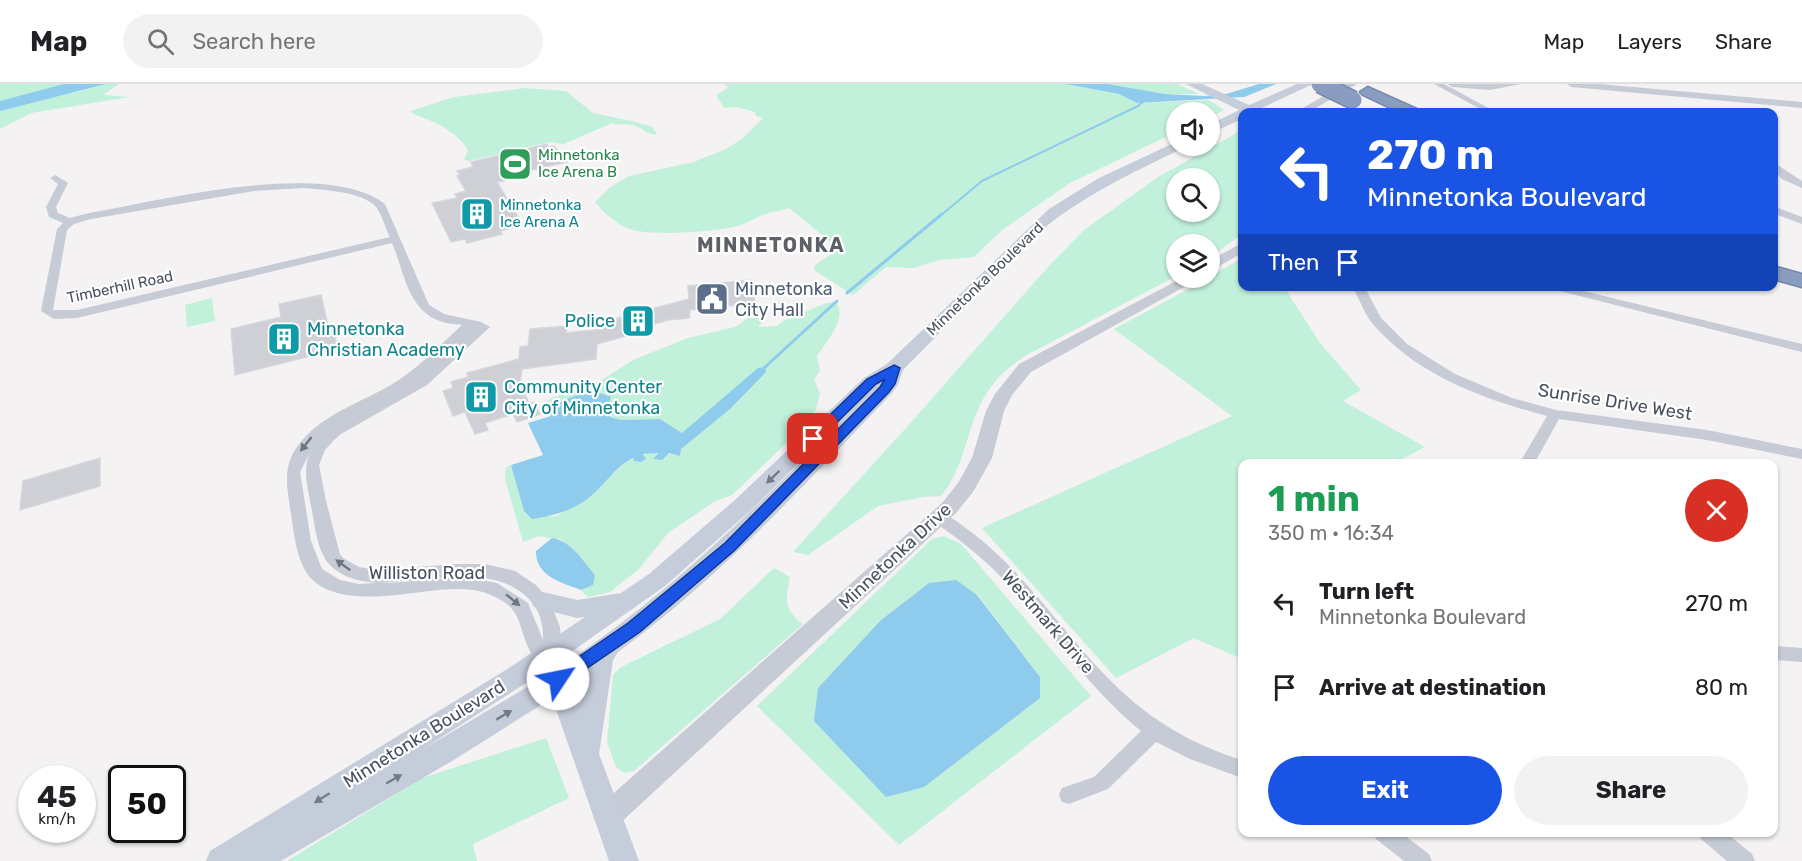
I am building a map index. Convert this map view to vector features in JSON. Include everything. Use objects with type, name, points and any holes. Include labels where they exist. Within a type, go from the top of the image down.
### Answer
[{"type":"highway","points":[[1320,84],[1368,92],[1402,108]]},
{"type":"highway","points":[[1352,89],[1377,108]]},
{"type":"highway","points":[[1778,260],[1802,267]]},
{"type":"highway","points":[[1778,274],[1802,281]]},
{"type":"main road","points":[[1192,84],[1238,108]]},
{"type":"main road","points":[[1254,108],[1307,84]]},
{"type":"main road","points":[[1220,124],[1238,116]]},
{"type":"main road","name":"Minnetonka Boulevard","points":[[253,861],[507,713],[554,667],[636,594],[704,541],[871,382],[894,368],[1025,237],[1054,212],[1104,181],[1166,151]]},
{"type":"main road","name":"Minnetonka Boulevard","points":[[221,861],[554,667],[612,642],[656,610],[746,532],[885,390],[894,368]]},
{"type":"main road","points":[[543,601],[577,609],[593,608],[612,604],[636,594]]},
{"type":"main road","points":[[586,752],[601,658],[612,642]]},
{"type":"main road","name":"Williston Road","points":[[554,667],[624,861]]},
{"type":"street","points":[[1438,84],[1484,108]]},
{"type":"street","points":[[1452,84],[1483,87],[1517,84]]},
{"type":"street","points":[[1571,84],[1802,105]]},
{"type":"street","points":[[1311,108],[1352,89]]},
{"type":"street","points":[[1778,170],[1786,177],[1802,185]]},
{"type":"street","points":[[55,178],[63,183],[51,207],[53,215],[70,222],[102,213],[280,185],[323,186],[347,190],[372,199],[381,206],[418,299],[425,308],[440,317],[477,325]]},
{"type":"street","points":[[1778,211],[1802,221]]},
{"type":"street","name":"Timberhill Road","points":[[70,222],[62,230],[47,311],[54,315],[77,314],[396,239]]},
{"type":"street","points":[[1220,261],[1238,250]]},
{"type":"street","name":"Minnetonka Drive","points":[[608,816],[939,518],[966,487],[982,458],[995,411],[1004,394],[1025,368],[1173,288]]},
{"type":"street","name":"Sunrise Drive West","points":[[1361,291],[1376,320],[1402,348],[1425,363],[1480,391],[1555,414],[1707,435],[1802,454]]},
{"type":"street","points":[[1567,291],[1802,348]]},
{"type":"street","name":"Williston Road","points":[[477,325],[422,382],[345,425],[327,437],[315,453],[312,465],[328,546],[336,561],[353,572],[386,576],[480,569],[522,581],[543,601],[554,638],[554,667]]},
{"type":"street","name":"Williston Road","points":[[477,325],[410,378],[346,413],[318,431],[305,444],[297,458],[293,472],[306,557],[316,573],[336,585],[360,590],[467,583],[499,589],[523,609],[537,648],[554,667]]},
{"type":"street","points":[[1529,459],[1555,414]]},
{"type":"street","name":"Westmark Drive","points":[[939,518],[976,542],[1106,688],[1154,730],[1186,748],[1238,768]]},
{"type":"street","points":[[1778,653],[1802,655]]},
{"type":"street","points":[[1069,795],[1101,783],[1154,730]]},
{"type":"street","points":[[1390,837],[1421,861]]},
{"type":"street","points":[[1714,837],[1744,861]]},
{"type":"green space","points":[[0,84],[87,84],[70,94],[106,84],[119,84],[103,95],[129,97],[31,113],[0,129]]},
{"type":"green space","points":[[725,84],[1066,84],[1119,94],[1137,103],[1209,100],[1212,102],[1166,102],[1166,137],[1070,183],[1002,230],[974,257],[940,260],[913,268],[886,267],[853,295],[814,270],[815,265],[839,249],[789,208],[727,228],[664,233],[627,228],[610,217],[595,202],[609,188],[629,176],[694,162],[726,149],[742,139],[763,118],[756,116],[755,112],[737,107],[724,108],[716,95],[728,88]]},
{"type":"green space","points":[[1108,84],[1177,84],[1199,94],[1165,94]]},
{"type":"green space","points":[[525,88],[566,91],[593,113],[652,127],[657,134],[650,134],[633,125],[612,123],[564,144],[549,142],[469,161],[464,159],[468,151],[457,137],[441,126],[410,111],[454,97]]},
{"type":"green space","points":[[1238,132],[1238,237],[1220,250],[1220,234],[1166,234],[1166,281],[1025,356],[995,382],[983,399],[956,471],[941,496],[923,497],[878,506],[808,555],[793,552],[906,428],[1048,267],[1084,230],[1166,173],[1166,222],[1220,222],[1220,168],[1174,168],[1196,156],[1220,156],[1220,142]]},
{"type":"green space","points":[[1238,260],[1238,291],[1287,291],[1320,343],[1361,390],[1343,401],[1425,447],[1402,459],[1238,459],[1238,657],[1194,638],[1116,678],[982,528],[1232,416],[1114,329],[1190,288],[1220,288],[1220,271]]},
{"type":"green space","points":[[212,298],[215,321],[187,327],[185,305]]},
{"type":"green space","points":[[836,302],[839,308],[838,322],[817,356],[820,371],[814,379],[820,394],[816,409],[797,433],[732,495],[715,501],[668,533],[639,569],[610,592],[588,597],[581,590],[593,585],[562,540],[538,536],[523,542],[505,479],[506,468],[511,465],[524,511],[544,516],[556,516],[586,498],[631,459],[645,454],[660,453],[680,456],[682,433],[660,419],[621,420],[610,417],[606,411],[610,397],[564,400],[548,410],[545,403],[551,398],[590,387],[635,359],[688,338],[735,327],[748,318],[766,318],[758,327],[777,326],[783,321],[826,303]]},
{"type":"green space","points":[[944,536],[961,544],[1091,696],[899,845],[757,706],[932,539]],"holes":[[[929,583],[978,595],[1040,677],[1040,698],[818,688],[881,620]]]},
{"type":"green space","points":[[774,568],[790,577],[787,592],[789,609],[803,624],[634,771],[624,773],[616,767],[607,742],[613,675],[621,667],[720,619]]},
{"type":"green space","points":[[546,738],[569,798],[473,844],[477,861],[287,861],[422,778]]},
{"type":"water","points":[[64,84],[106,84],[0,111],[0,101]]},
{"type":"water","points":[[1066,84],[1108,84],[1165,94],[1204,96],[1226,94],[1259,84],[1276,84],[1244,97],[1137,103],[1119,94]]},
{"type":"water","points":[[765,367],[766,372],[730,409],[681,449],[680,456],[669,453],[662,460],[653,459],[659,453],[643,454],[646,459],[641,462],[634,461],[633,458],[616,470],[586,500],[572,508],[532,519],[524,511],[511,465],[543,455],[528,423],[551,416],[548,410],[564,400],[591,390],[611,397],[606,411],[610,417],[621,420],[660,419],[682,433],[758,368]]},
{"type":"water","points":[[552,538],[571,547],[581,558],[595,575],[593,585],[581,590],[558,581],[540,567],[536,551]]},
{"type":"water","points":[[956,580],[977,595],[1040,677],[1040,698],[924,787],[886,797],[814,721],[818,688],[881,620],[929,583]]},
{"type":"building","points":[[547,144],[548,147],[554,146],[567,162],[527,171],[530,173],[503,178],[504,181],[497,182],[523,225],[500,231],[502,234],[467,243],[465,239],[451,242],[432,203],[457,198],[455,194],[466,191],[457,176],[460,175],[457,171],[473,167],[471,162]]},
{"type":"building","points":[[751,280],[755,303],[690,310],[689,318],[668,320],[641,328],[644,331],[597,344],[596,359],[522,369],[520,383],[529,403],[534,402],[540,414],[517,422],[513,414],[485,423],[488,430],[475,434],[465,412],[453,416],[443,391],[453,388],[451,382],[468,377],[467,373],[519,359],[520,347],[528,346],[530,329],[567,326],[566,333],[603,329],[603,322],[689,299],[688,286]]},
{"type":"building","name":"Minnetonka Christian Academy","points":[[321,295],[329,330],[333,329],[338,349],[235,375],[231,329],[281,317],[279,304]]},
{"type":"building","points":[[100,458],[100,486],[20,510],[23,481]]},
{"type":"waterway","points":[[940,216],[982,181],[1138,106],[1145,100]]},
{"type":"waterway","points":[[847,293],[942,214]]},
{"type":"waterway","points":[[765,367],[837,301]]},
{"type":"place","name":"Minnetonka Ice Arena B","points":[[515,164]]},
{"type":"place","name":"Minnetonka Ice Arena A","points":[[477,214]]},
{"type":"place","name":"Minnetonka City Hall","points":[[712,299]]},
{"type":"place","name":"Police","points":[[638,321]]},
{"type":"place","name":"Minnetonka Christian Academy","points":[[284,339]]},
{"type":"place","name":"Community Center City of Minnetonka","points":[[481,397]]},
{"type":"district","name":"MINNETONKA","points":[[771,245]]},
{"type":"route","points":[[558,679],[634,627],[730,547],[885,390],[894,368],[885,371],[871,382],[813,439]]}]
